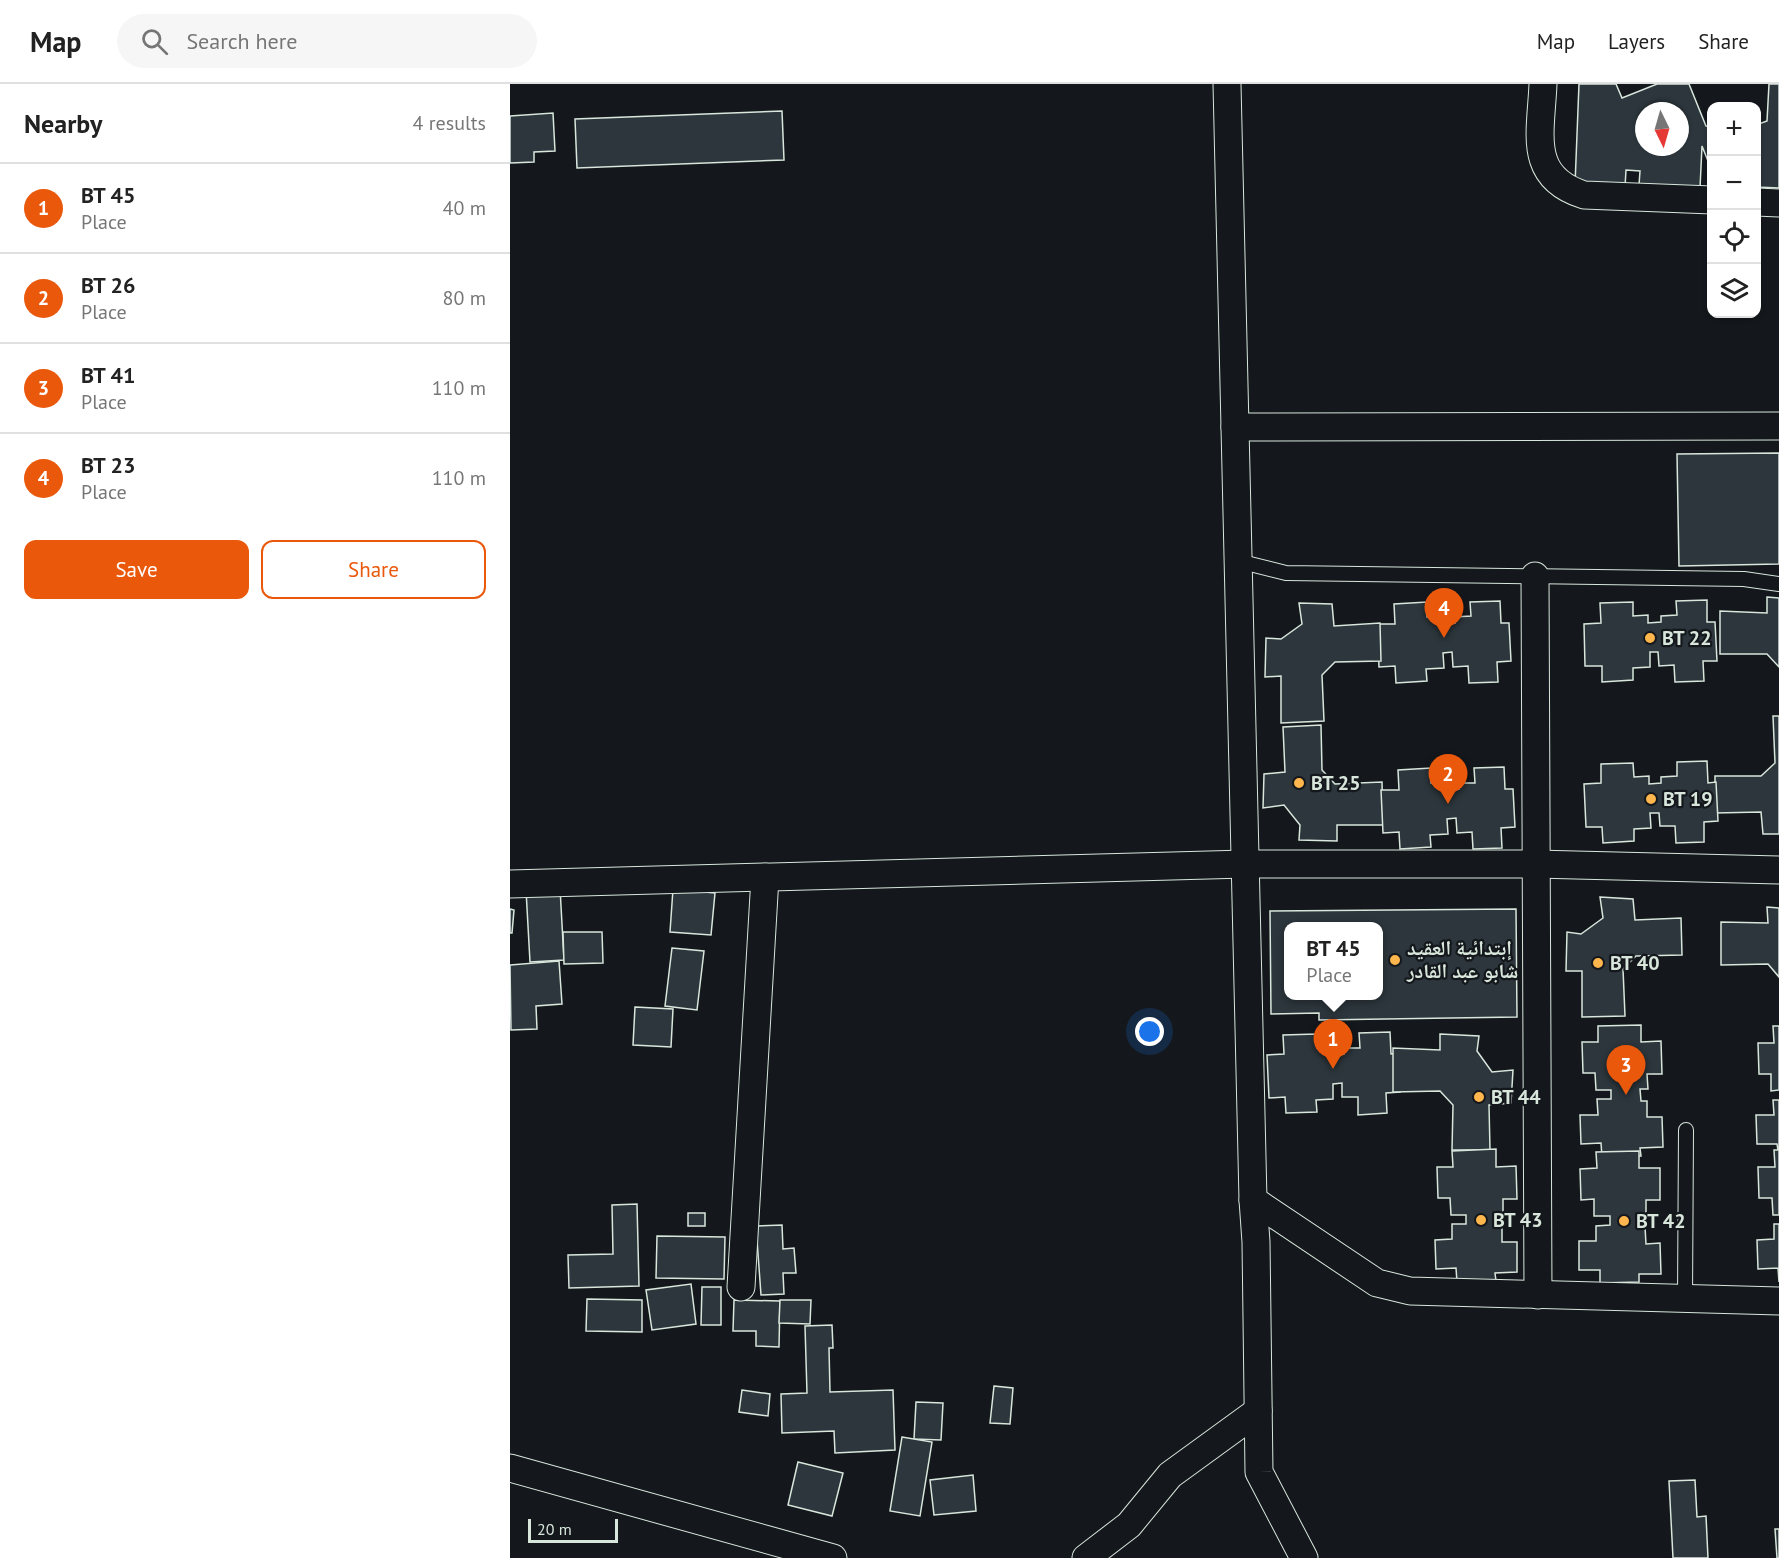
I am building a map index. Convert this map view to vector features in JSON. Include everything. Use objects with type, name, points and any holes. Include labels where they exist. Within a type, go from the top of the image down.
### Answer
[{"type":"street","points":[[1227,84],[1253,1200],[1256,1242],[1259,1472],[1304,1558]]},
{"type":"street","points":[[1543,84],[1541,147],[1548,173],[1565,189],[1584,195],[1707,200]]},
{"type":"street","points":[[1761,202],[1779,203]]},
{"type":"street","points":[[1235,427],[1779,426]]},
{"type":"street","points":[[1535,576],[1534,864],[1538,1294]]},
{"type":"street","points":[[510,884],[1245,864],[1534,864],[1779,870]]},
{"type":"street","points":[[741,1287],[765,877]]},
{"type":"street","points":[[1253,1200],[1377,1283],[1410,1291],[1779,1300]]},
{"type":"street","points":[[1086,1558],[1129,1525],[1170,1475],[1258,1411]]},
{"type":"street","points":[[510,1468],[833,1558]]},
{"type":"lane","points":[[1238,561],[1286,573],[1744,579],[1779,584]]},
{"type":"lane","points":[[1685,1298],[1686,1130]]},
{"type":"building","points":[[1579,84],[1616,84],[1622,98],[1657,84],[1689,84],[1707,126],[1707,158],[1702,146],[1700,188],[1639,185],[1640,171],[1626,170],[1625,187],[1575,185]]},
{"type":"building","points":[[1769,84],[1779,84],[1779,188],[1761,187],[1761,123],[1767,121]]},
{"type":"building","points":[[782,111],[784,160],[577,168],[575,119]]},
{"type":"building","points":[[553,113],[555,151],[534,152],[534,162],[510,163],[510,116]]},
{"type":"building","points":[[1779,453],[1779,564],[1679,566],[1677,454]]},
{"type":"building","points":[[1767,597],[1779,598],[1779,667],[1767,654],[1720,654],[1720,611],[1767,613]]},
{"type":"building","name":"BT 22","points":[[1707,600],[1707,622],[1715,622],[1717,661],[1703,661],[1704,681],[1675,682],[1674,665],[1659,666],[1658,652],[1650,652],[1650,667],[1633,668],[1633,680],[1602,682],[1602,666],[1585,666],[1584,624],[1601,623],[1600,603],[1633,602],[1633,616],[1648,615],[1648,623],[1661,622],[1661,616],[1677,615],[1676,601]]},
{"type":"building","points":[[1500,601],[1501,623],[1509,623],[1511,661],[1497,662],[1498,682],[1469,683],[1468,666],[1453,667],[1452,652],[1443,653],[1444,668],[1426,669],[1427,681],[1396,683],[1395,666],[1379,667],[1377,624],[1395,624],[1394,604],[1427,602],[1427,617],[1442,616],[1442,623],[1455,623],[1454,617],[1471,616],[1470,602]]},
{"type":"building","points":[[1299,603],[1332,604],[1334,626],[1380,623],[1381,661],[1335,662],[1322,675],[1324,721],[1281,723],[1281,676],[1265,677],[1266,638],[1281,639],[1302,624]]},
{"type":"building","points":[[1773,716],[1779,716],[1779,834],[1763,834],[1761,812],[1715,813],[1715,776],[1761,776],[1775,763]]},
{"type":"building","name":"BT 25","points":[[1321,725],[1322,770],[1335,784],[1382,782],[1383,825],[1337,825],[1337,841],[1299,840],[1300,825],[1284,805],[1263,808],[1264,774],[1285,772],[1283,727]]},
{"type":"building","name":"BT 19","points":[[1707,761],[1708,783],[1716,782],[1718,821],[1704,822],[1704,842],[1676,843],[1675,826],[1660,826],[1659,813],[1650,813],[1651,828],[1634,829],[1634,841],[1603,843],[1602,827],[1586,827],[1584,784],[1601,783],[1601,764],[1633,763],[1634,777],[1649,776],[1649,784],[1661,783],[1661,777],[1677,776],[1677,762]]},
{"type":"building","points":[[1504,767],[1505,789],[1513,789],[1515,827],[1501,828],[1502,848],[1473,849],[1472,832],[1457,833],[1456,818],[1447,819],[1448,834],[1430,835],[1431,847],[1400,849],[1399,832],[1383,833],[1381,790],[1399,790],[1398,770],[1431,768],[1431,783],[1446,782],[1446,790],[1459,789],[1458,783],[1475,783],[1474,768]]},
{"type":"building","points":[[560,888],[564,960],[530,962],[526,890]]},
{"type":"building","points":[[673,889],[715,893],[711,935],[670,932]]},
{"type":"building","name":"BT 40","points":[[1600,897],[1633,899],[1635,920],[1681,918],[1682,955],[1636,956],[1623,969],[1625,1016],[1582,1017],[1582,971],[1566,971],[1567,932],[1581,934],[1603,918]]},
{"type":"building","points":[[1767,907],[1779,908],[1779,977],[1768,964],[1721,965],[1721,922],[1768,923]]},
{"type":"building","points":[[510,909],[514,910],[512,933],[510,933]]},
{"type":"building","points":[[1516,909],[1517,1017],[1319,1020],[1319,1013],[1271,1014],[1270,911]]},
{"type":"building","points":[[563,932],[602,932],[603,963],[564,964]]},
{"type":"building","points":[[672,948],[704,951],[697,1010],[665,1006]]},
{"type":"building","points":[[559,961],[562,1004],[536,1006],[537,1029],[511,1030],[510,965]]},
{"type":"building","points":[[635,1007],[673,1009],[671,1047],[633,1045]]},
{"type":"building","points":[[1641,1025],[1641,1042],[1661,1041],[1662,1074],[1647,1074],[1648,1089],[1640,1089],[1641,1101],[1647,1101],[1647,1117],[1662,1117],[1663,1147],[1640,1148],[1641,1156],[1602,1157],[1601,1143],[1581,1144],[1580,1115],[1598,1115],[1597,1099],[1611,1099],[1611,1090],[1596,1090],[1595,1073],[1583,1073],[1582,1042],[1598,1042],[1598,1026]]},
{"type":"building","points":[[1773,1026],[1779,1026],[1779,1090],[1771,1091],[1771,1074],[1759,1074],[1758,1043],[1774,1043]]},
{"type":"building","points":[[1390,1032],[1391,1054],[1399,1053],[1400,1092],[1386,1093],[1387,1113],[1358,1115],[1358,1097],[1342,1097],[1342,1083],[1333,1084],[1333,1099],[1316,1100],[1317,1112],[1286,1113],[1285,1097],[1269,1098],[1267,1055],[1284,1054],[1283,1035],[1316,1034],[1317,1048],[1332,1047],[1332,1055],[1344,1054],[1344,1048],[1360,1048],[1359,1033]]},
{"type":"building","name":"BT 44","points":[[1440,1034],[1479,1036],[1477,1051],[1492,1072],[1513,1070],[1511,1103],[1489,1105],[1490,1150],[1452,1150],[1453,1105],[1440,1091],[1393,1092],[1393,1048],[1440,1050]]},
{"type":"building","points":[[1773,1100],[1779,1100],[1779,1157],[1777,1144],[1757,1144],[1756,1115],[1774,1115]]},
{"type":"building","name":"BT 43","points":[[1496,1149],[1496,1167],[1516,1166],[1517,1199],[1503,1199],[1503,1214],[1495,1214],[1496,1226],[1502,1226],[1502,1242],[1517,1242],[1517,1272],[1495,1273],[1496,1281],[1457,1282],[1456,1268],[1436,1269],[1435,1240],[1452,1239],[1452,1224],[1466,1224],[1466,1215],[1451,1215],[1450,1198],[1438,1198],[1437,1167],[1453,1167],[1452,1151]]},
{"type":"building","points":[[1774,1150],[1779,1150],[1779,1215],[1773,1215],[1772,1198],[1759,1198],[1758,1167],[1775,1167]]},
{"type":"building","name":"BT 42","points":[[1639,1151],[1639,1168],[1660,1168],[1660,1200],[1646,1200],[1646,1215],[1639,1215],[1639,1228],[1645,1227],[1646,1244],[1660,1243],[1661,1274],[1639,1274],[1639,1282],[1600,1283],[1600,1270],[1579,1270],[1579,1241],[1596,1241],[1596,1226],[1610,1225],[1610,1216],[1594,1216],[1594,1199],[1581,1200],[1580,1169],[1597,1168],[1596,1152]]},
{"type":"building","points":[[637,1204],[639,1286],[569,1288],[568,1255],[613,1254],[612,1205]]},
{"type":"building","points":[[688,1213],[705,1213],[705,1226],[688,1226]]},
{"type":"building","points":[[1774,1224],[1779,1224],[1779,1282],[1778,1268],[1758,1269],[1757,1240],[1774,1239]]},
{"type":"building","points":[[782,1225],[783,1249],[794,1248],[796,1273],[783,1273],[784,1294],[761,1295],[756,1226]]},
{"type":"building","points":[[657,1236],[725,1237],[724,1279],[656,1278]]},
{"type":"building","points":[[691,1284],[696,1324],[652,1330],[646,1290]]},
{"type":"building","points":[[702,1287],[721,1287],[721,1325],[701,1325]]},
{"type":"building","points":[[587,1299],[642,1300],[642,1332],[586,1331]]},
{"type":"building","points":[[734,1300],[780,1301],[779,1347],[756,1346],[756,1331],[733,1331]]},
{"type":"building","points":[[780,1300],[811,1300],[810,1324],[779,1323]]},
{"type":"building","points":[[832,1325],[833,1348],[829,1348],[830,1392],[893,1390],[895,1450],[835,1453],[834,1431],[782,1433],[781,1394],[807,1393],[805,1326]]},
{"type":"building","points":[[994,1386],[1013,1388],[1010,1424],[990,1423]]},
{"type":"building","points":[[742,1390],[770,1394],[768,1416],[739,1412]]},
{"type":"building","points":[[916,1402],[943,1403],[941,1440],[914,1439]]},
{"type":"building","points":[[902,1437],[932,1442],[920,1516],[890,1511]]},
{"type":"building","points":[[798,1462],[843,1473],[832,1516],[788,1505]]},
{"type":"building","points":[[973,1475],[976,1511],[934,1515],[930,1480]]},
{"type":"building","points":[[1695,1480],[1697,1517],[1706,1516],[1708,1558],[1673,1558],[1669,1481]]},
{"type":"building","points":[[1775,1529],[1779,1529],[1779,1558],[1777,1558]]},
{"type":"place","name":"BT 23","points":[[1444,638]]},
{"type":"place","name":"BT 22","points":[[1650,638]]},
{"type":"place","name":"BT 25","points":[[1299,783]]},
{"type":"place","name":"BT 19","points":[[1651,799]]},
{"type":"place","name":"BT 26","points":[[1448,804]]},
{"type":"place","name":"إبتدائية العقيد شابو عبد القادر","points":[[1395,960]]},
{"type":"place","name":"BT 40","points":[[1598,963]]},
{"type":"place","name":"BT 45","points":[[1333,1069]]},
{"type":"place","name":"BT 41","points":[[1626,1095]]},
{"type":"place","name":"BT 44","points":[[1479,1097]]},
{"type":"place","name":"BT 43","points":[[1481,1220]]},
{"type":"place","name":"BT 42","points":[[1624,1221]]}]
